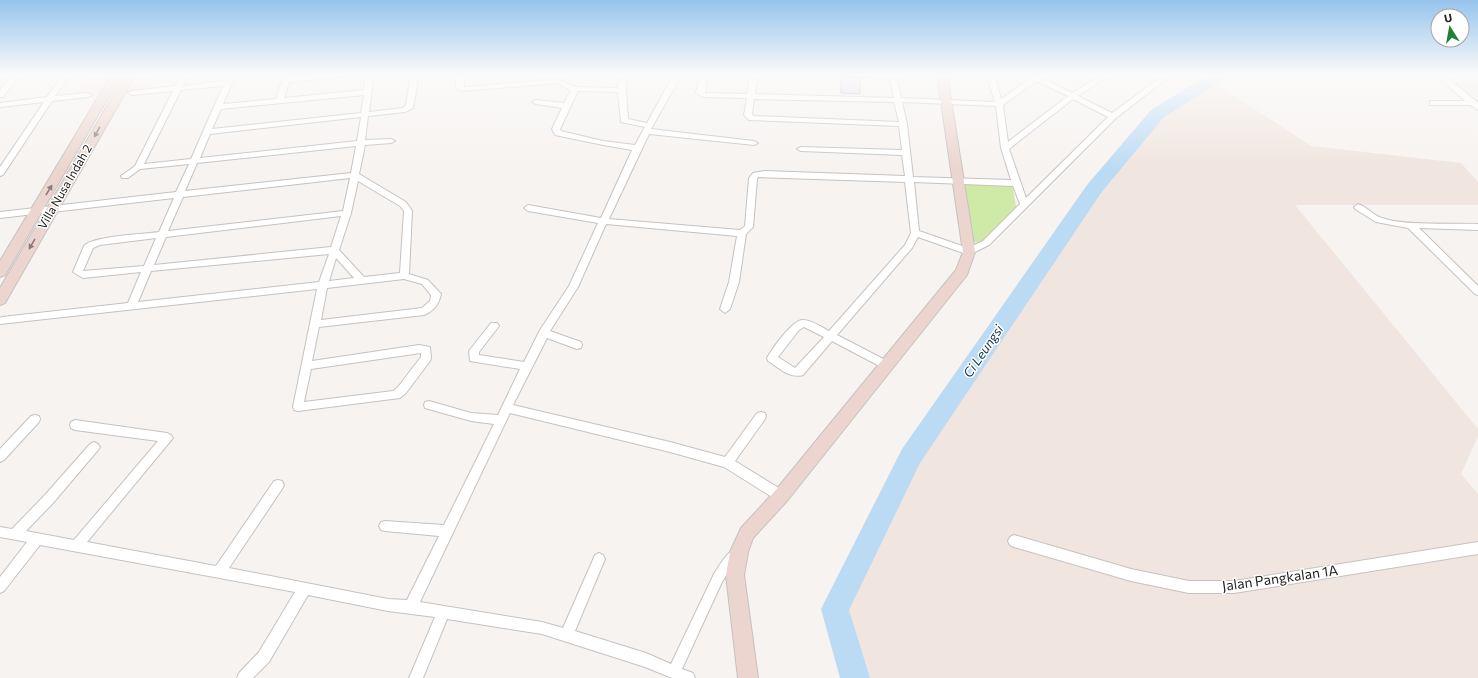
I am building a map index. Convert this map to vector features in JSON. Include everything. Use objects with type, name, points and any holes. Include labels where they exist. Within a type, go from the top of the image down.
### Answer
[{"type":"street","points":[[0,173],[46,106]]},
{"type":"street","name":"Villa Nusa Indah 2","points":[[0,272],[98,106]]},
{"type":"street","name":"Villa Nusa Indah 2","points":[[0,300],[112,106]]},
{"type":"street","points":[[125,176],[138,166],[168,106]]},
{"type":"street","points":[[131,307],[218,107],[232,106]]},
{"type":"street","points":[[307,366],[419,349],[426,350],[427,354],[421,367],[396,395],[299,407],[298,405],[316,324],[323,284],[347,213],[361,143],[365,106]]},
{"type":"street","points":[[208,132],[364,115],[408,109],[409,106]]},
{"type":"street","points":[[567,106],[556,129],[558,133],[603,143],[637,148]]},
{"type":"street","points":[[623,106],[624,120],[648,128],[754,143]]},
{"type":"street","points":[[411,607],[500,420],[544,333],[573,287],[637,148],[660,106]]},
{"type":"street","points":[[749,106],[748,115],[752,118],[903,124]]},
{"type":"street","points":[[887,366],[830,336],[808,324],[802,323],[798,324],[772,358],[793,372],[799,372],[830,336],[909,246],[915,233],[907,153],[903,124],[898,106]]},
{"type":"street","points":[[748,678],[735,575],[739,552],[747,533],[781,496],[962,272],[969,252],[947,106]]},
{"type":"street","points":[[999,106],[1005,148],[1024,204]]},
{"type":"street","points":[[1005,148],[1060,106]]},
{"type":"street","points":[[1092,106],[1112,116]]},
{"type":"street","points":[[915,233],[969,252],[986,243],[1112,116],[1126,106]]},
{"type":"street","points":[[138,166],[195,159],[391,141]]},
{"type":"street","points":[[801,149],[907,153]]},
{"type":"street","points":[[724,309],[734,282],[742,233],[749,227],[754,178],[756,175],[764,174],[1016,183]]},
{"type":"street","points":[[0,215],[179,196],[354,175],[403,204],[408,211],[404,276]]},
{"type":"street","points":[[1358,207],[1379,220],[1411,225],[1478,227]]},
{"type":"street","points":[[528,208],[604,221],[742,233]]},
{"type":"street","points":[[334,250],[83,275],[78,272],[89,246],[93,244],[163,234],[347,213]]},
{"type":"street","points":[[1411,225],[1478,292]]},
{"type":"street","points":[[334,250],[360,280]]},
{"type":"street","points":[[2,321],[404,276],[425,282],[436,294],[434,303],[424,311],[316,324]]},
{"type":"street","points":[[494,326],[474,351],[474,358],[527,366]]},
{"type":"street","points":[[544,333],[577,345]]},
{"type":"street","points":[[429,405],[471,417],[500,420]]},
{"type":"street","points":[[506,408],[727,463],[781,496]]},
{"type":"street","points":[[727,463],[761,416]]},
{"type":"street","points":[[0,457],[35,420]]},
{"type":"street","points":[[74,425],[167,438],[76,546]]},
{"type":"street","points":[[14,535],[49,499],[94,447]]},
{"type":"street","points":[[218,573],[278,485]]},
{"type":"street","points":[[385,526],[448,531]]},
{"type":"street","points":[[0,532],[305,588],[388,605],[411,607],[542,628],[646,660],[683,676],[718,578],[726,565],[739,552]]},
{"type":"street","points":[[0,587],[37,539]]},
{"type":"street","name":"Jalan Pangkalan 1A","points":[[1014,541],[1131,575],[1189,587],[1234,587],[1323,572],[1428,558],[1478,548]]},
{"type":"street","points":[[566,636],[599,559]]},
{"type":"street","points":[[244,678],[264,657],[305,588]]},
{"type":"street","points":[[416,678],[443,613]]},
{"type":"shaded area","points":[[1171,106],[1250,106],[1311,146],[1461,163],[1478,182],[1478,205],[1295,205],[1478,429],[1478,436],[1461,474],[1478,494],[1478,678],[855,678],[835,609],[907,464],[1094,189],[1158,114]]},
{"type":"green space","points":[[960,181],[1012,183],[1017,212],[986,243],[972,242]]},
{"type":"waterway","name":"Ci Leungsi","points":[[855,678],[835,609],[911,456],[1094,189],[1157,114],[1170,106]]}]
